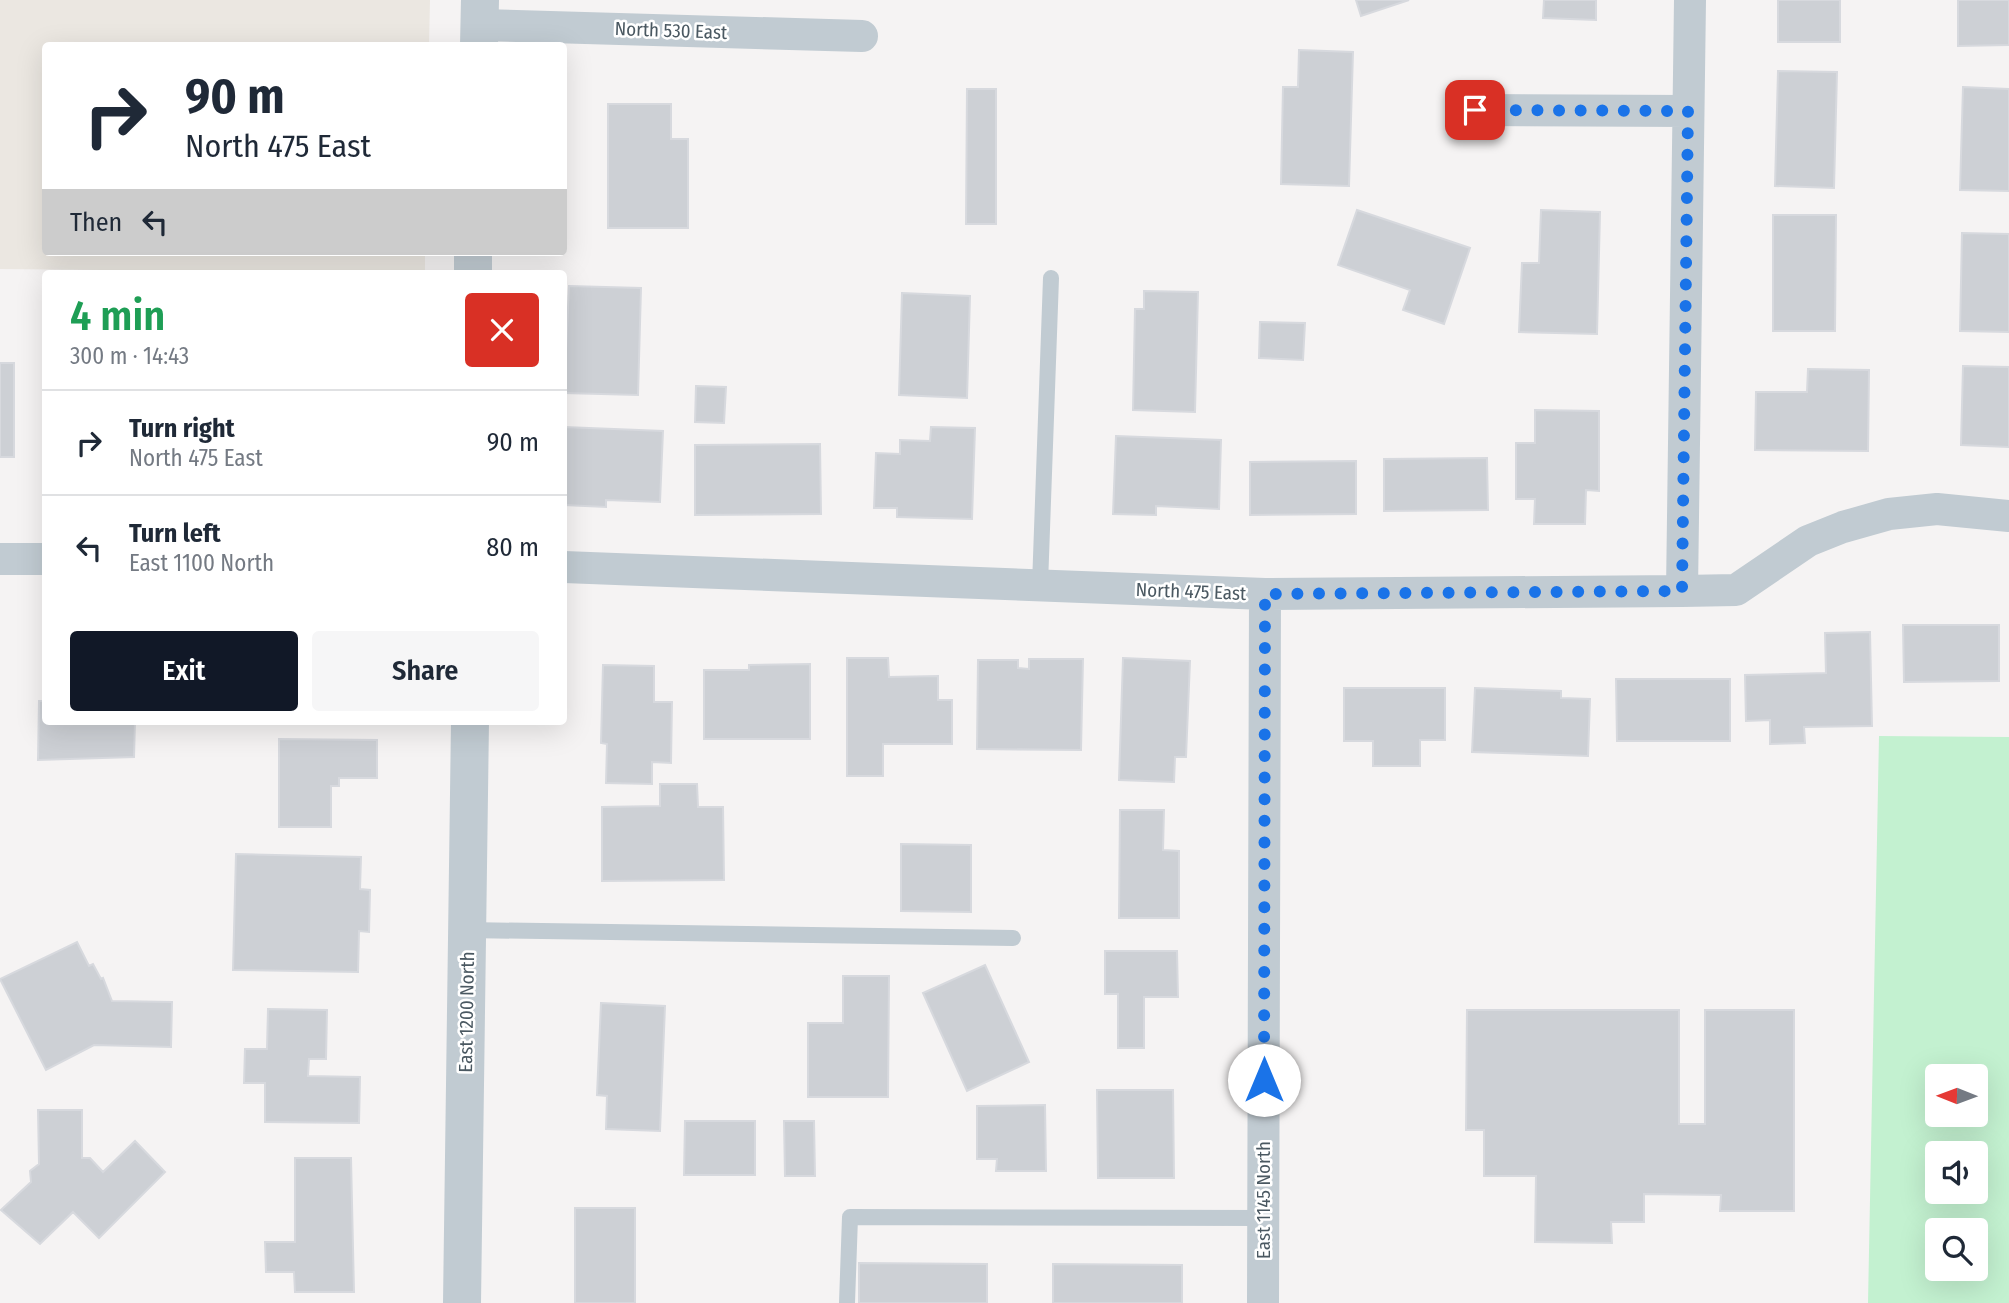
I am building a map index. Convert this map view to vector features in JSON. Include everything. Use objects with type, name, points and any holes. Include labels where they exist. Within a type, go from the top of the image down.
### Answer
[{"type":"street","points":[[1682,591],[1690,0]]},
{"type":"street","name":"North 530 East","points":[[480,24],[862,36]]},
{"type":"street","points":[[1475,110],[1688,111]]},
{"type":"street","name":"North 475 East","points":[[567,566],[1265,594],[1735,590],[1808,541],[1889,514],[1937,509],[2009,516]]},
{"type":"street","points":[[0,559],[42,559]]},
{"type":"street","name":"East 1145 North","points":[[1263,1303],[1265,594]]},
{"type":"street","name":"East 1200 North","points":[[462,1303],[470,725]]},
{"type":"lane","points":[[1040,585],[1051,278]]},
{"type":"lane","points":[[467,930],[1013,938]]},
{"type":"lane","points":[[847,1303],[850,1217],[1263,1218]]},
{"type":"shaded area","points":[[0,0],[430,0],[429,42],[42,42],[42,256],[425,256],[425,270],[0,269]]},
{"type":"green space","points":[[1879,736],[2009,737],[2009,1303],[1868,1303]]},
{"type":"building","points":[[1356,0],[1409,0],[1361,16]]},
{"type":"building","points":[[1544,0],[1596,0],[1596,20],[1543,18]]},
{"type":"building","points":[[1778,0],[1840,0],[1840,42],[1778,42]]},
{"type":"building","points":[[1958,0],[2009,0],[2009,45],[1958,46]]},
{"type":"building","points":[[1299,50],[1353,52],[1349,186],[1281,184],[1283,87],[1298,87]]},
{"type":"building","points":[[1778,71],[1837,72],[1834,188],[1775,186]]},
{"type":"building","points":[[1963,87],[2009,89],[2009,191],[1960,190]]},
{"type":"building","points":[[967,89],[996,89],[996,224],[966,224]]},
{"type":"building","points":[[608,104],[671,104],[671,139],[688,139],[688,228],[608,228]]},
{"type":"building","points":[[1357,210],[1470,248],[1444,324],[1403,310],[1410,290],[1338,265]]},
{"type":"building","points":[[1541,210],[1600,212],[1597,334],[1519,332],[1522,263],[1539,263]]},
{"type":"building","points":[[1773,215],[1836,215],[1835,331],[1773,331]]},
{"type":"building","points":[[1962,233],[2009,234],[2009,332],[1960,331]]},
{"type":"building","points":[[569,286],[641,288],[638,395],[567,393]]},
{"type":"building","points":[[1144,291],[1198,292],[1195,412],[1133,410],[1135,309],[1144,309]]},
{"type":"building","points":[[902,293],[970,296],[967,398],[899,395]]},
{"type":"building","points":[[1260,322],[1305,323],[1303,360],[1259,358]]},
{"type":"building","points":[[0,363],[14,363],[14,457],[0,457]]},
{"type":"building","points":[[1963,366],[2009,367],[2009,447],[1961,445]]},
{"type":"building","points":[[1808,369],[1869,370],[1868,451],[1755,450],[1756,392],[1807,392]]},
{"type":"building","points":[[696,386],[726,387],[724,423],[695,422]]},
{"type":"building","points":[[1535,410],[1599,411],[1599,491],[1586,490],[1585,524],[1534,524],[1535,499],[1516,499],[1516,443],[1535,443]]},
{"type":"building","points":[[567,427],[663,431],[660,502],[606,500],[606,507],[567,505]]},
{"type":"building","points":[[931,427],[975,428],[972,519],[897,517],[897,508],[874,508],[876,453],[900,454],[900,440],[930,441]]},
{"type":"building","points":[[1116,436],[1221,440],[1219,509],[1156,506],[1156,515],[1113,514]]},
{"type":"building","points":[[820,444],[821,514],[695,515],[695,445]]},
{"type":"building","points":[[1487,458],[1488,510],[1384,511],[1384,459]]},
{"type":"building","points":[[1356,461],[1356,514],[1250,515],[1250,462]]},
{"type":"building","points":[[1903,625],[1999,625],[1999,681],[1904,682]]},
{"type":"building","points":[[1870,632],[1872,726],[1804,727],[1805,743],[1770,744],[1770,720],[1746,721],[1745,675],[1826,673],[1825,633]]},
{"type":"building","points":[[847,658],[888,658],[889,677],[938,676],[938,700],[952,700],[952,744],[883,744],[883,776],[847,776]]},
{"type":"building","points":[[1123,658],[1190,661],[1186,757],[1175,757],[1174,782],[1119,780]]},
{"type":"building","points":[[1029,659],[1083,659],[1081,750],[977,749],[978,660],[1018,660],[1018,668],[1029,669]]},
{"type":"building","points":[[810,664],[810,739],[704,739],[704,670],[749,670],[749,665]]},
{"type":"building","points":[[603,665],[654,666],[654,702],[672,702],[671,763],[652,762],[652,784],[606,783],[607,744],[601,743]]},
{"type":"building","points":[[1616,679],[1730,679],[1730,741],[1617,741]]},
{"type":"building","points":[[1344,688],[1445,688],[1445,740],[1420,740],[1420,766],[1373,766],[1373,741],[1344,741]]},
{"type":"building","points":[[1475,688],[1561,691],[1561,698],[1590,699],[1588,756],[1472,752]]},
{"type":"building","points":[[39,701],[42,701],[42,725],[135,725],[134,757],[38,760]]},
{"type":"building","points":[[279,739],[377,740],[377,778],[339,778],[339,786],[331,786],[331,827],[279,827]]},
{"type":"building","points":[[660,784],[697,784],[698,807],[723,807],[724,880],[602,881],[602,807],[660,806]]},
{"type":"building","points":[[1120,810],[1164,810],[1163,850],[1179,851],[1179,918],[1119,918]]},
{"type":"building","points":[[901,844],[971,845],[971,912],[901,911]]},
{"type":"building","points":[[236,854],[361,857],[360,889],[370,890],[369,932],[359,931],[358,972],[233,970]]},
{"type":"building","points":[[77,942],[89,966],[93,964],[101,979],[103,978],[112,1001],[172,1002],[171,1047],[94,1045],[46,1070],[0,979]]},
{"type":"building","points":[[1105,951],[1177,951],[1178,997],[1144,997],[1144,1048],[1118,1048],[1118,994],[1105,994]]},
{"type":"building","points":[[985,965],[1029,1062],[967,1091],[923,993]]},
{"type":"building","points":[[843,976],[889,976],[888,1097],[808,1097],[808,1023],[843,1023]]},
{"type":"building","points":[[601,1003],[665,1006],[660,1131],[606,1129],[607,1096],[597,1095]]},
{"type":"building","points":[[268,1009],[327,1010],[326,1059],[309,1059],[308,1076],[360,1077],[359,1123],[265,1122],[265,1083],[244,1083],[245,1049],[267,1049]]},
{"type":"building","points":[[1467,1010],[1679,1010],[1679,1124],[1705,1124],[1705,1010],[1794,1010],[1794,1211],[1720,1211],[1721,1195],[1644,1194],[1644,1222],[1611,1222],[1612,1243],[1535,1242],[1536,1176],[1484,1176],[1484,1130],[1466,1130]]},
{"type":"building","points":[[1097,1090],[1173,1090],[1174,1178],[1098,1178]]},
{"type":"building","points":[[1045,1105],[1046,1171],[996,1171],[997,1159],[977,1159],[977,1106]]},
{"type":"building","points":[[38,1110],[82,1110],[82,1158],[90,1158],[103,1172],[135,1141],[165,1172],[99,1238],[73,1212],[40,1244],[1,1210],[31,1182],[30,1171],[39,1164]]},
{"type":"building","points":[[685,1121],[755,1121],[755,1175],[684,1175]]},
{"type":"building","points":[[784,1121],[814,1121],[815,1176],[785,1176]]},
{"type":"building","points":[[295,1158],[351,1158],[354,1292],[295,1292],[294,1272],[266,1272],[265,1242],[295,1242]]},
{"type":"building","points":[[575,1208],[635,1208],[635,1303],[575,1303]]},
{"type":"building","points":[[859,1263],[987,1264],[987,1303],[859,1303]]},
{"type":"building","points":[[1053,1264],[1182,1265],[1182,1303],[1053,1303]]},
{"type":"route","points":[[1264,1080],[1265,594],[1682,591],[1688,111],[1475,110]]}]
